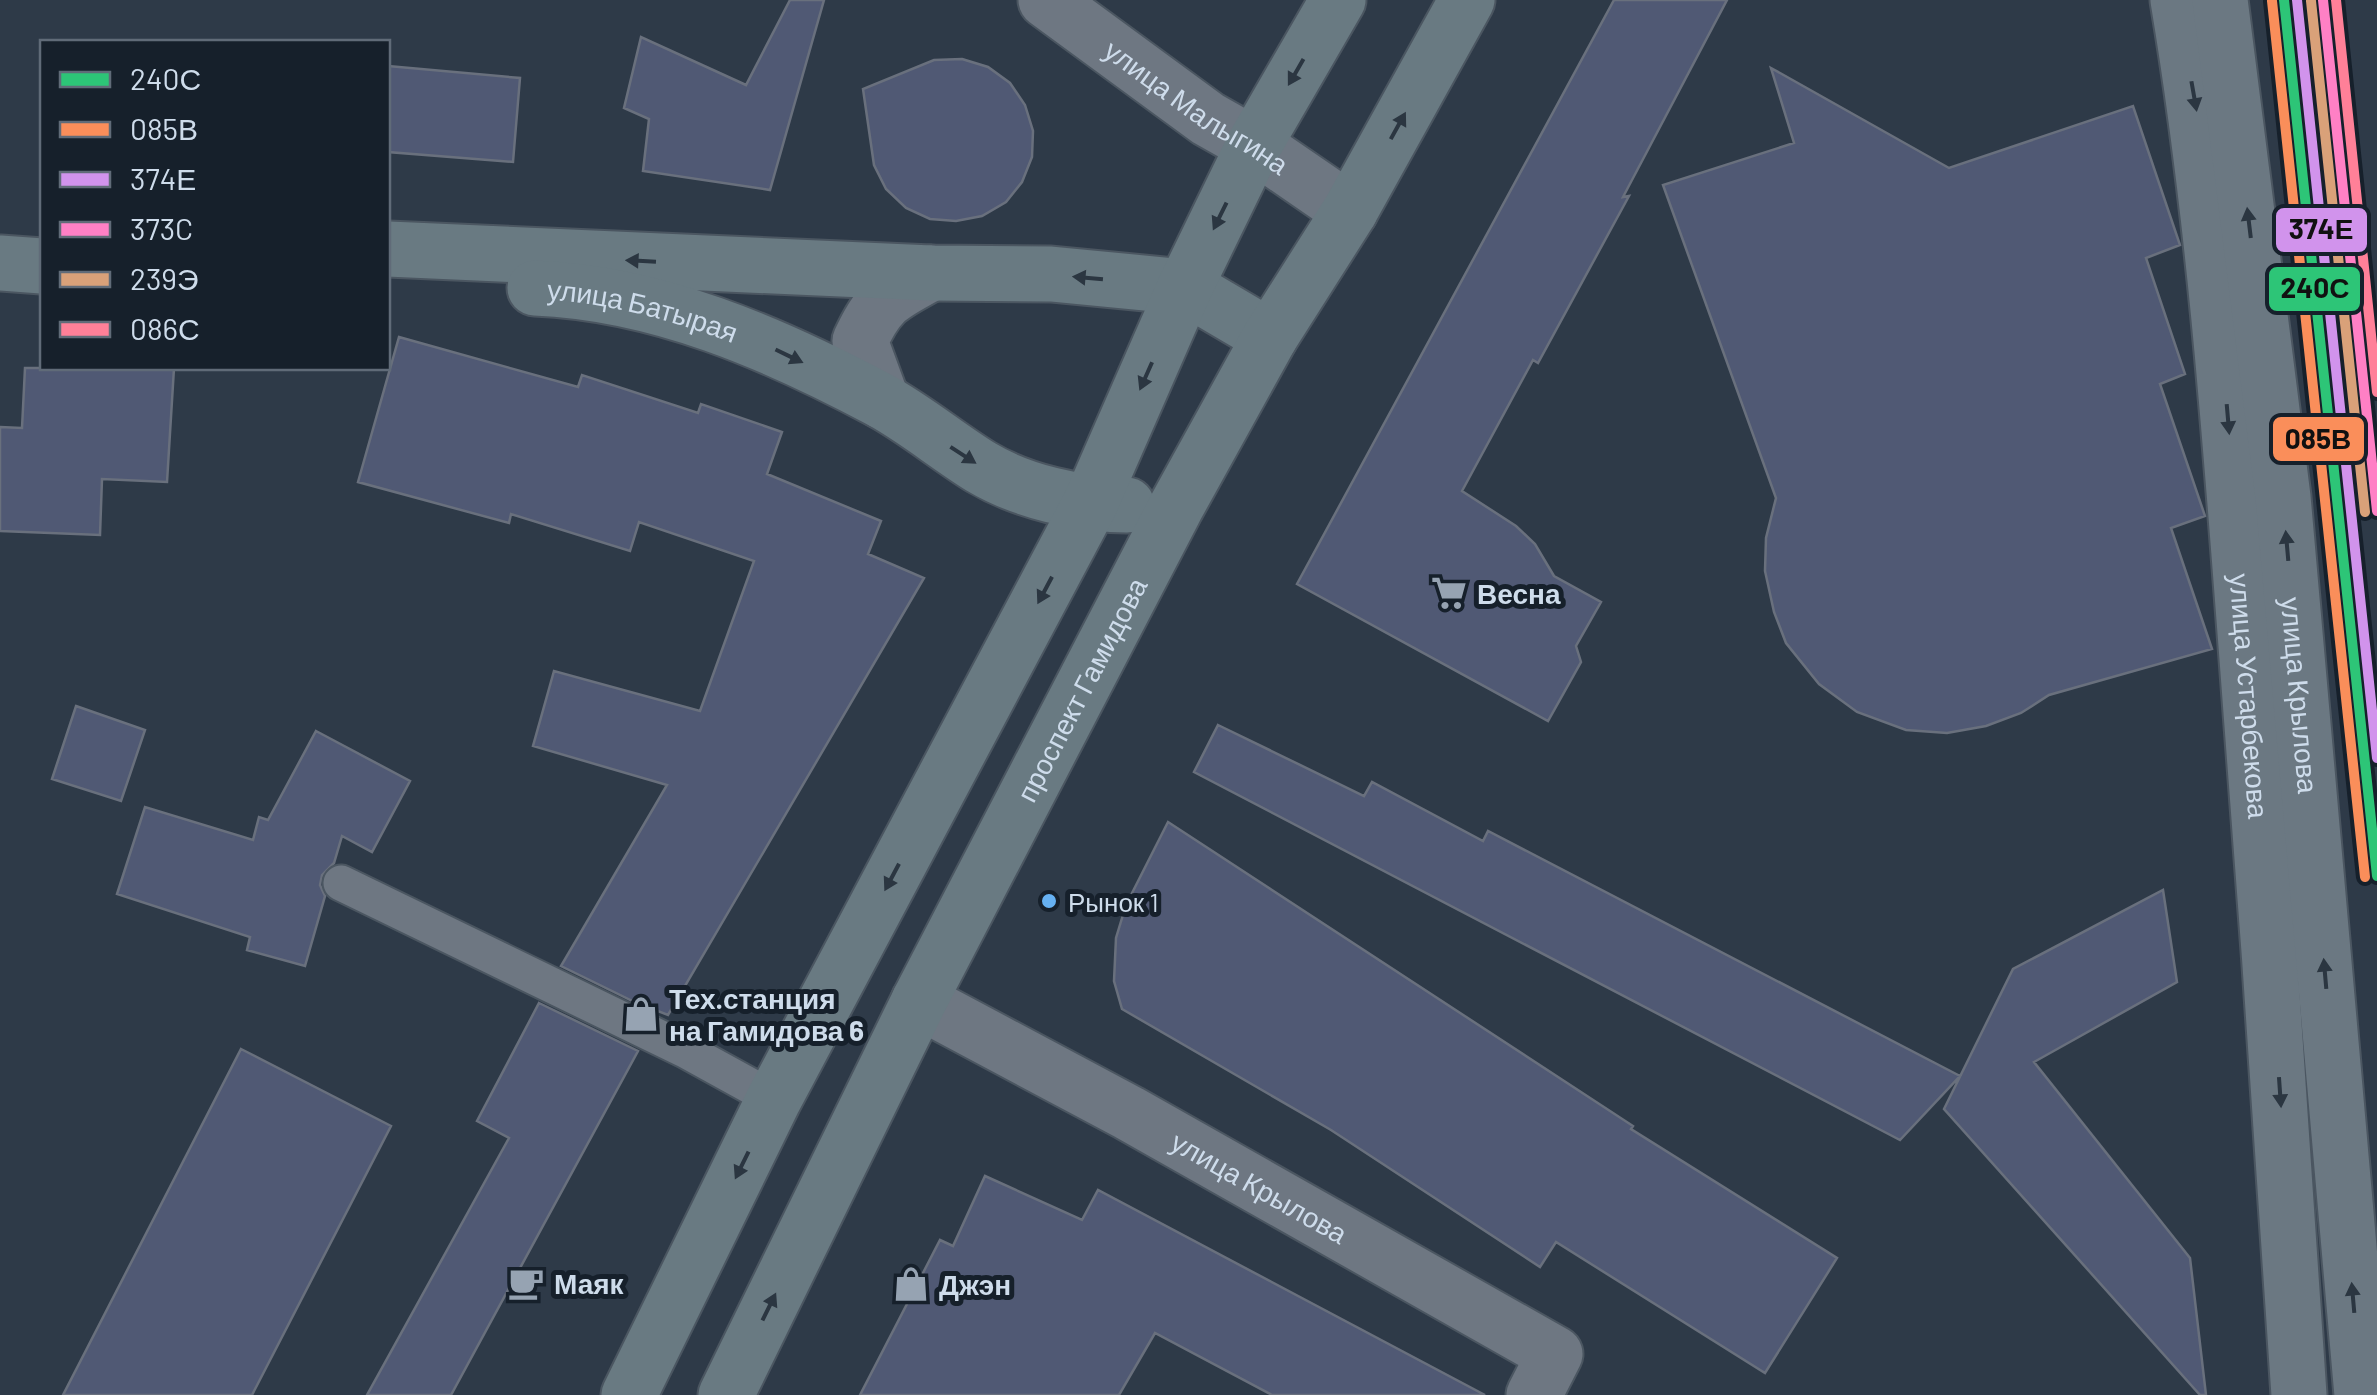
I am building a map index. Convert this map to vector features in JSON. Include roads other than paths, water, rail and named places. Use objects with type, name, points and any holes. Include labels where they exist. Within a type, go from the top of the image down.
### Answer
[{"type":"main road","points":[[629,1395],[774,1099],[1090,504],[1186,287],[1231,132],[1338,0]]},
{"type":"main road","name":"проспект Гамидова","points":[[726,1395],[919,1001],[1176,507],[1270,337],[1350,211],[1467,0]]},
{"type":"main road","name":"улица Устарбекова","points":[[2178,0],[2200,130],[2233,474],[2275,1015],[2299,1395]]},
{"type":"main road","name":"улица Крылова","points":[[2220,0],[2283,497],[2362,1395]]},
{"type":"main road","points":[[0,230],[40,232]]},
{"type":"main road","name":"улица Батырая","points":[[390,249],[932,274],[1050,274],[1186,287]]},
{"type":"main road","points":[[0,263],[40,266]]},
{"type":"main road","name":"улица Батырая","points":[[390,282],[550,289],[660,306],[738,332],[882,401],[986,469],[1043,492],[1090,504],[1176,507]]},
{"type":"main road","points":[[1186,287],[1270,337]]},
{"type":"street","name":"улица Малыгина","points":[[1046,0],[1350,211]]},
{"type":"street","points":[[882,401],[860,341],[874,311],[892,295],[932,274]]},
{"type":"street","name":"улица Крылова","points":[[919,1001],[1129,1113],[1555,1354],[1534,1395]]},
{"type":"lane","points":[[341,883],[685,1050],[774,1099]]},
{"type":"place","name":"Весна","points":[[1449,593]]},
{"type":"place","name":"Рынок 1","points":[[1049,901]]},
{"type":"place","name":"Тех.станция на Гамидова 6","points":[[641,1014]]},
{"type":"place","name":"Маяк","points":[[526,1283]]},
{"type":"place","name":"Джэн","points":[[911,1284]]}]
